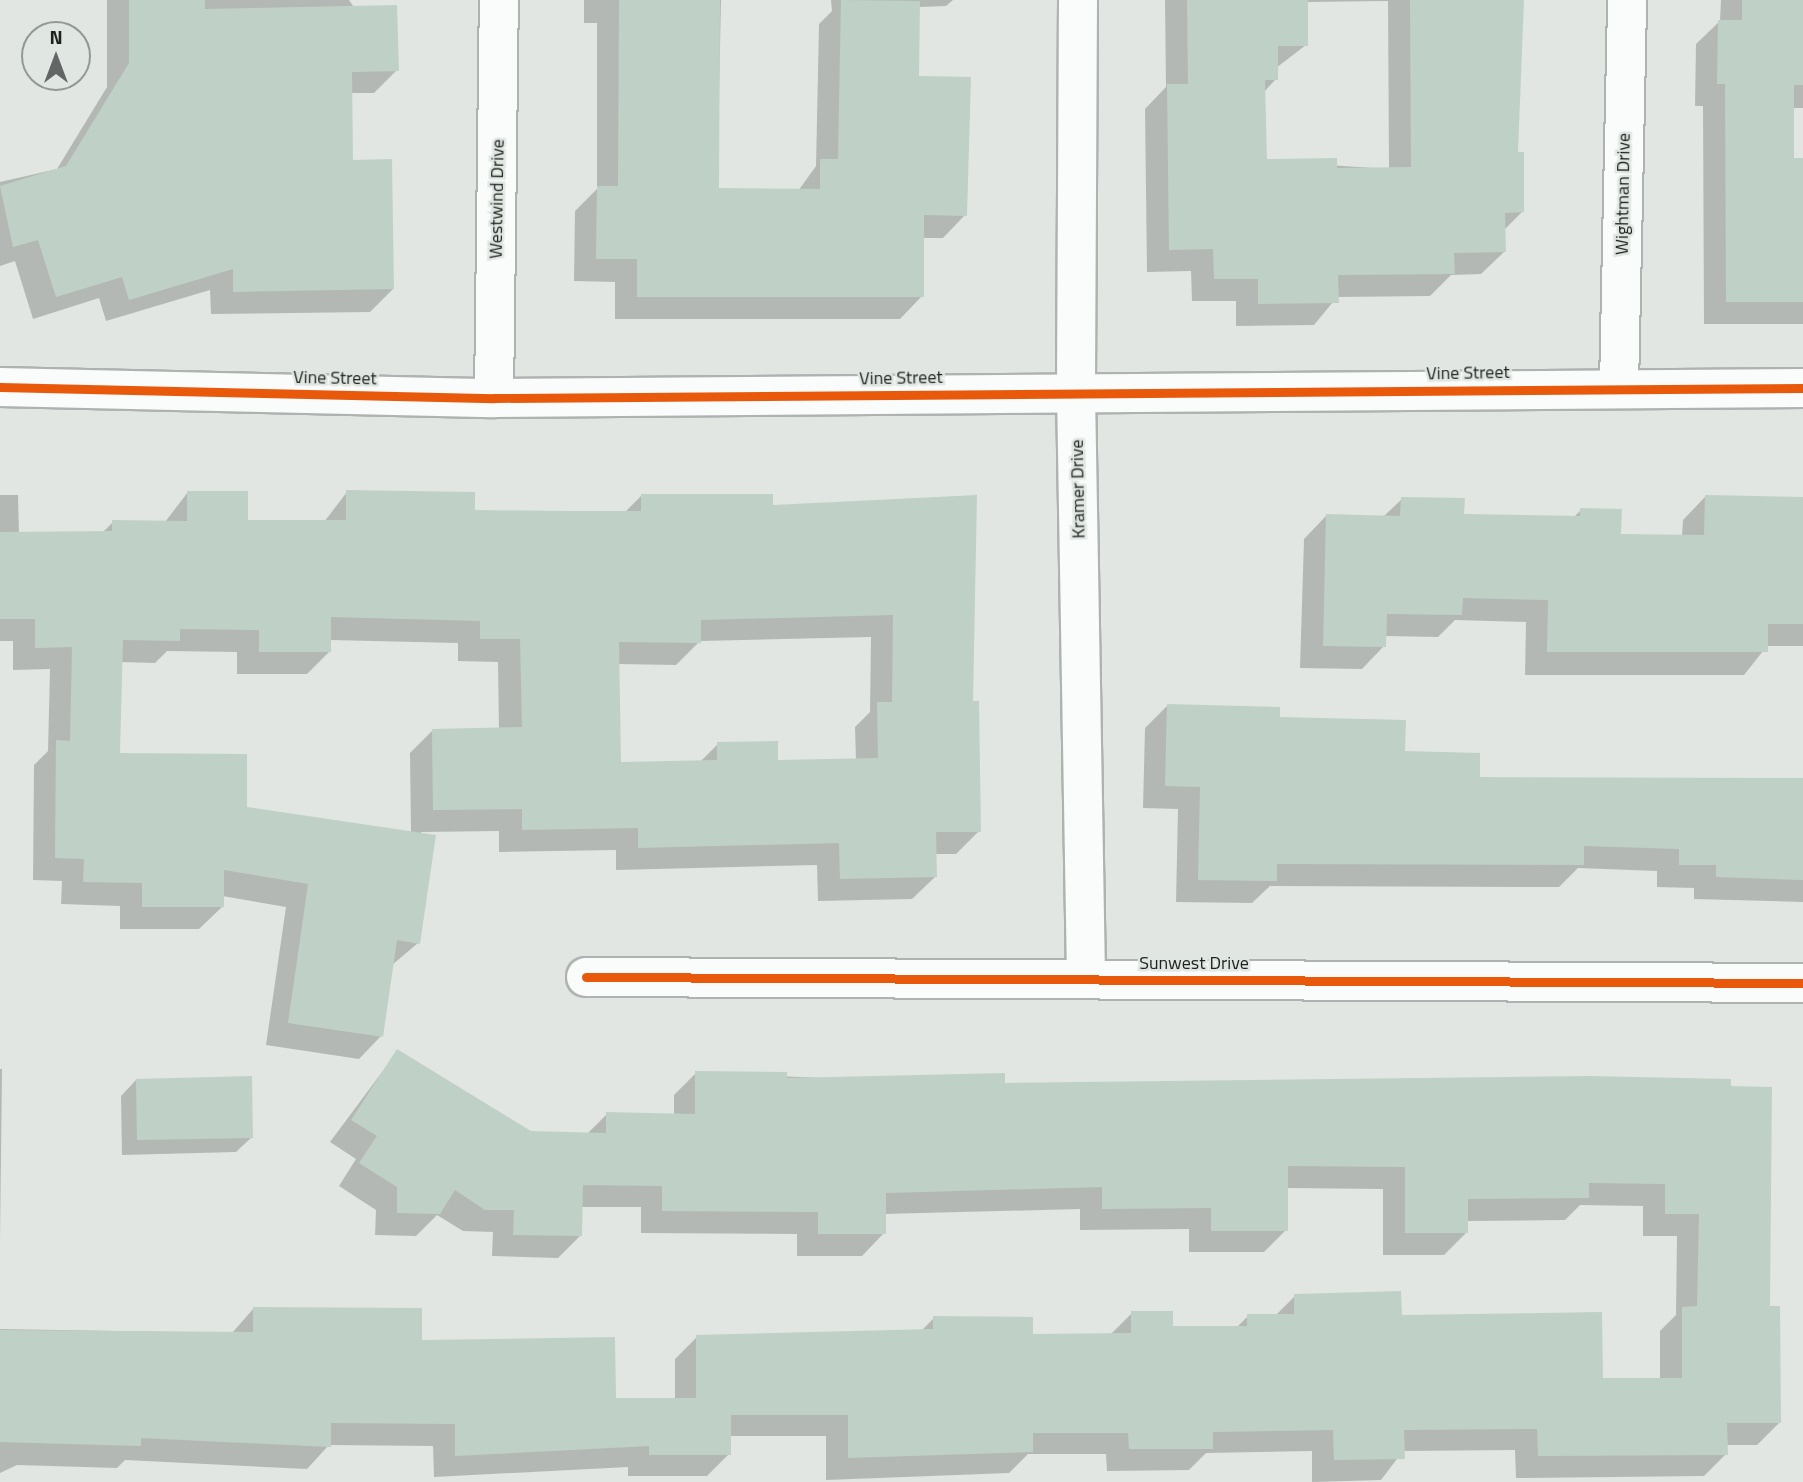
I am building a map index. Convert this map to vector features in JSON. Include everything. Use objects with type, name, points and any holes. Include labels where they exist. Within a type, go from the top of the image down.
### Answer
[{"type":"street","name":"Westwind Drive","points":[[494,398],[499,0]]},
{"type":"street","name":"Kramer Drive","points":[[1078,0],[1076,392],[1086,978]]},
{"type":"street","name":"Wightman Drive","points":[[1619,387],[1627,0]]},
{"type":"street","name":"Vine Street","points":[[0,387],[494,398],[1619,387],[1803,388]]},
{"type":"street","name":"Sunwest Drive","points":[[586,977],[1803,983]]},
{"type":"building","points":[[129,0],[205,0],[205,9],[397,5],[399,71],[352,72],[353,160],[392,159],[394,289],[233,292],[233,269],[129,300],[122,277],[56,297],[38,240],[13,247],[0,186],[66,166],[129,63]]},
{"type":"building","points":[[619,0],[720,0],[719,188],[820,189],[820,159],[838,159],[841,0],[920,1],[919,76],[971,77],[967,216],[924,215],[924,297],[637,297],[637,259],[596,259],[597,186],[618,186]]},
{"type":"building","points":[[1187,0],[1308,0],[1308,46],[1278,46],[1278,80],[1265,80],[1267,159],[1337,158],[1337,168],[1411,167],[1410,0],[1524,0],[1518,152],[1524,152],[1524,212],[1505,213],[1506,252],[1454,253],[1455,274],[1338,275],[1339,303],[1258,304],[1258,279],[1214,279],[1213,249],[1169,250],[1167,84],[1188,84]]},
{"type":"building","points":[[1742,0],[1803,0],[1803,85],[1794,85],[1794,158],[1803,158],[1803,302],[1726,302],[1725,84],[1717,84],[1718,20],[1742,20]]},
{"type":"building","points":[[346,490],[475,492],[475,510],[568,511],[641,511],[641,494],[773,494],[773,505],[977,495],[973,701],[979,701],[981,832],[936,832],[937,877],[840,879],[839,843],[638,848],[638,828],[522,830],[522,809],[433,810],[432,729],[522,727],[520,639],[480,639],[480,621],[331,617],[331,652],[259,652],[259,630],[180,629],[180,641],[123,640],[120,753],[247,754],[247,807],[436,835],[420,944],[397,940],[383,1037],[288,1023],[308,884],[224,870],[224,907],[142,907],[142,883],[83,882],[84,859],[55,858],[56,740],[70,741],[72,647],[35,648],[35,619],[0,619],[0,532],[112,531],[112,520],[187,521],[187,491],[248,491],[248,520],[346,520]],"holes":[[[893,615],[892,702],[877,702],[878,758],[778,760],[778,741],[717,742],[717,760],[621,762],[619,642],[701,643],[701,620]]]},
{"type":"building","points":[[1705,495],[1803,497],[1803,624],[1768,624],[1768,652],[1547,652],[1548,600],[1463,598],[1462,615],[1387,614],[1386,647],[1323,646],[1326,514],[1400,516],[1401,497],[1465,498],[1464,514],[1580,516],[1580,508],[1622,509],[1621,534],[1704,535]]},
{"type":"building","points":[[1167,704],[1280,707],[1280,717],[1406,720],[1405,751],[1480,753],[1480,777],[1803,778],[1803,880],[1716,877],[1716,865],[1679,865],[1679,849],[1584,846],[1584,865],[1277,864],[1277,881],[1198,880],[1200,787],[1165,786]]},
{"type":"building","points":[[397,1049],[531,1131],[606,1133],[606,1112],[695,1114],[695,1071],[787,1072],[787,1078],[1005,1073],[1005,1083],[1589,1076],[1731,1079],[1731,1086],[1772,1087],[1770,1306],[1780,1306],[1781,1423],[1727,1423],[1728,1455],[1538,1456],[1537,1429],[1404,1430],[1405,1459],[1334,1460],[1333,1430],[1213,1432],[1213,1449],[1129,1449],[1128,1433],[1033,1433],[1033,1452],[848,1458],[848,1415],[731,1415],[731,1455],[649,1455],[649,1446],[455,1456],[455,1424],[331,1423],[331,1447],[141,1438],[141,1446],[0,1442],[0,1330],[253,1332],[253,1307],[422,1308],[422,1340],[615,1337],[616,1398],[696,1398],[696,1335],[933,1329],[933,1316],[1033,1317],[1033,1334],[1131,1333],[1131,1311],[1173,1311],[1173,1326],[1247,1326],[1247,1314],[1294,1314],[1294,1294],[1401,1291],[1402,1315],[1602,1312],[1603,1378],[1682,1378],[1682,1307],[1697,1306],[1699,1214],[1665,1214],[1665,1184],[1589,1183],[1589,1198],[1468,1199],[1468,1233],[1405,1233],[1405,1167],[1288,1166],[1288,1231],[1211,1231],[1211,1208],[1102,1209],[1102,1187],[886,1193],[886,1234],[818,1234],[818,1212],[662,1211],[662,1186],[583,1185],[582,1236],[513,1235],[514,1210],[485,1210],[455,1190],[440,1214],[397,1213],[397,1187],[359,1163],[377,1136],[351,1120]]},
{"type":"building","points":[[252,1076],[253,1138],[137,1140],[136,1079]]},
{"type":"cycle path","points":[[0,387],[494,398],[1803,388]]},
{"type":"cycle path","points":[[586,977],[1803,983]]}]
